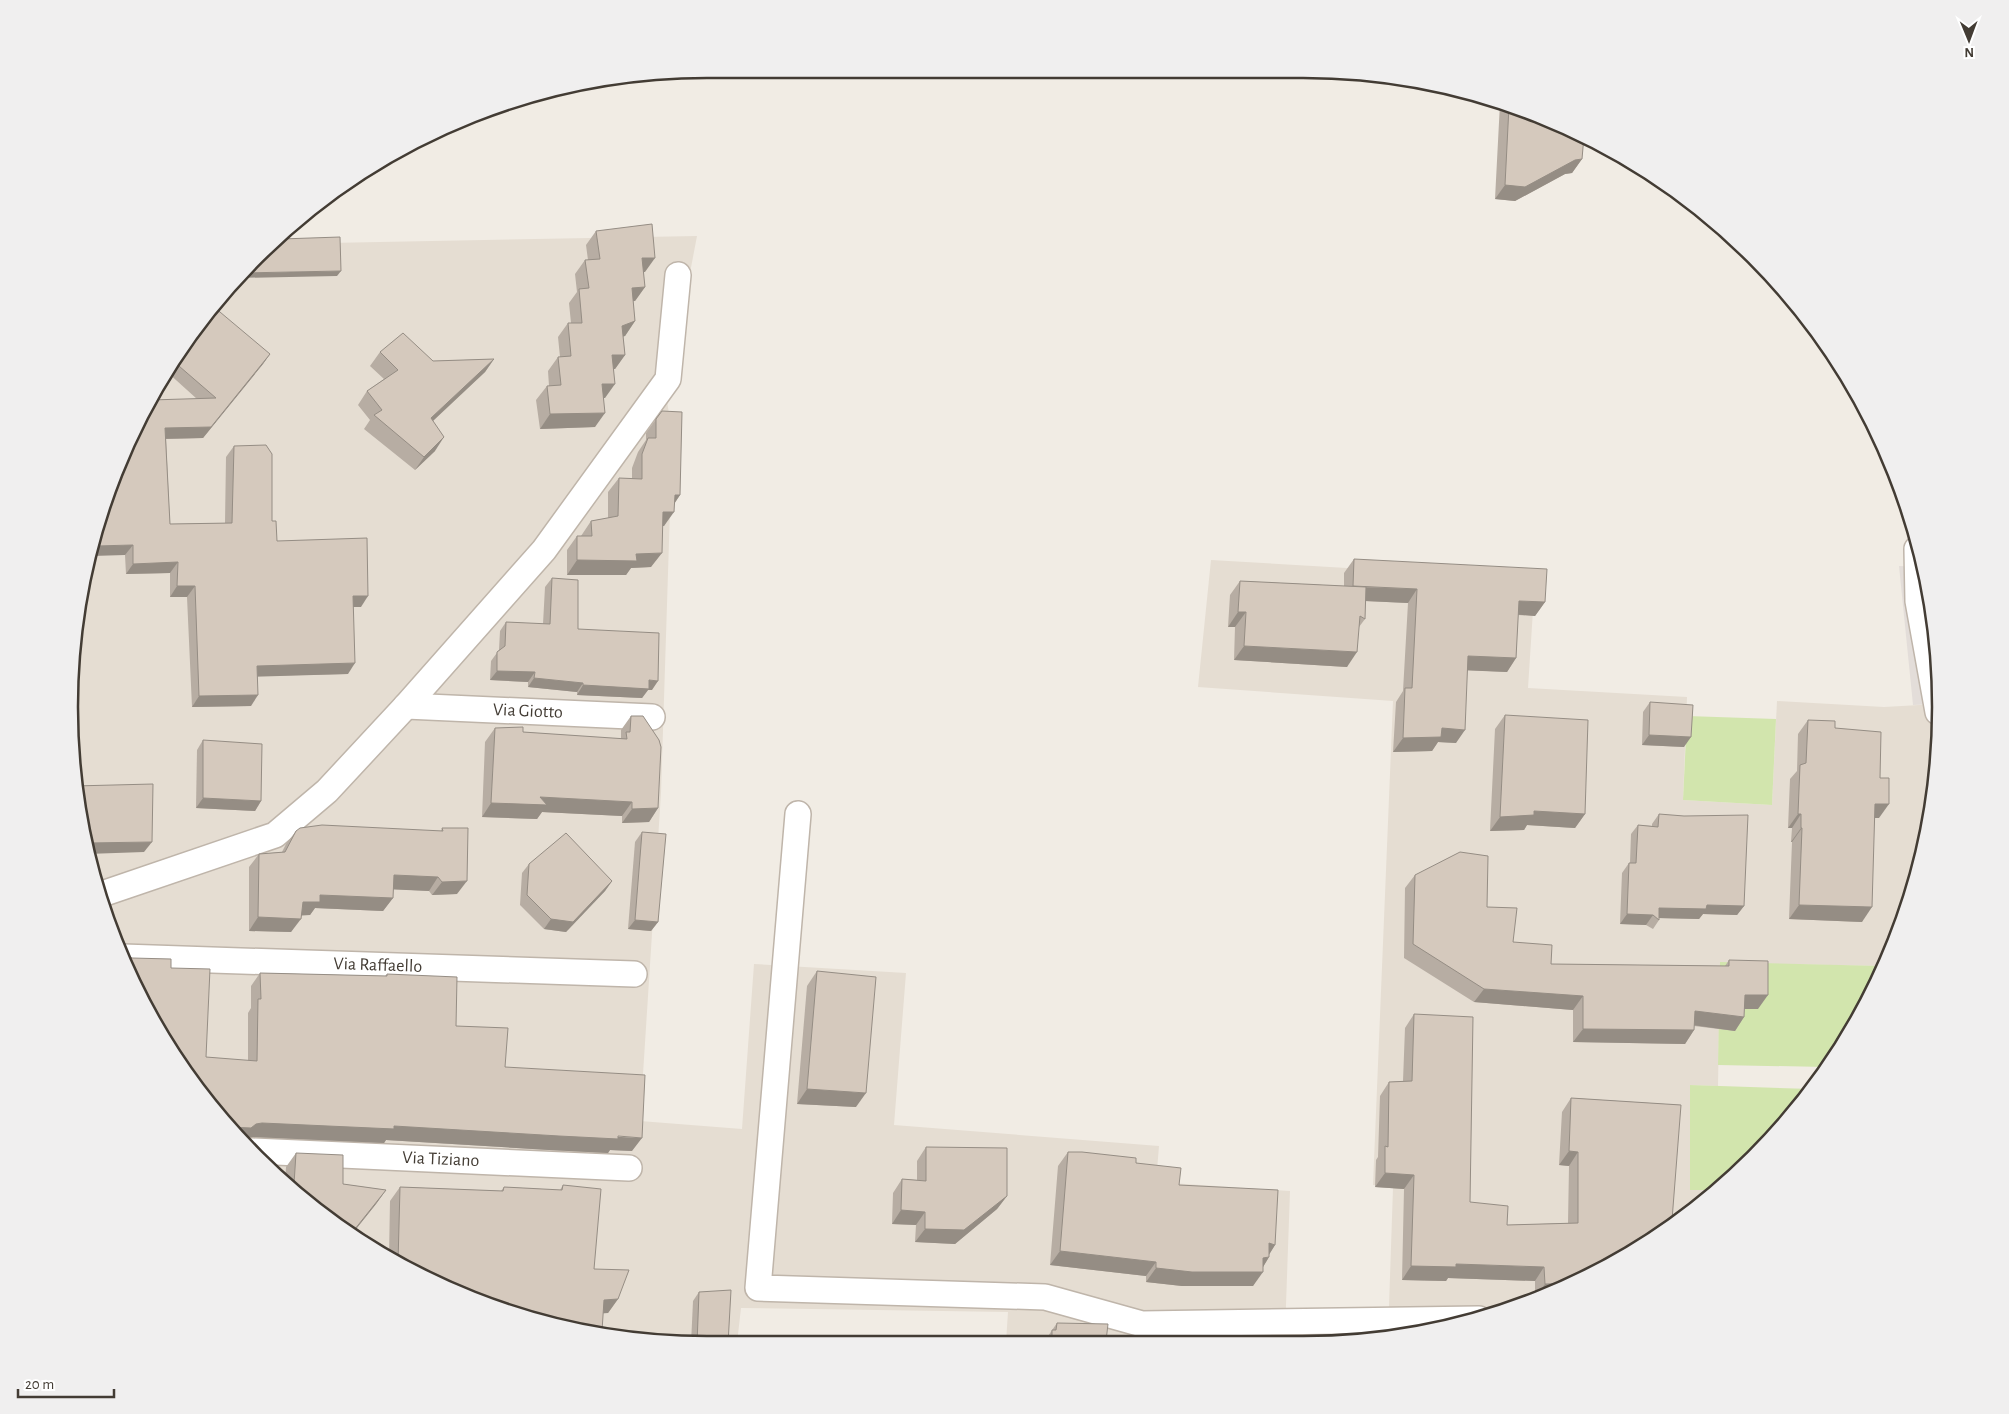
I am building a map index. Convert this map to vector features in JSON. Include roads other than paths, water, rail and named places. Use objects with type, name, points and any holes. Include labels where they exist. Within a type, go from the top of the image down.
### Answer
[{"type":"street","points":[[106,893],[275,835],[327,791],[406,706],[544,550],[668,379],[678,276]]},
{"type":"street","points":[[1918,578],[1918,601],[1930,668]]},
{"type":"street","name":"Via Giotto","points":[[406,706],[652,717]]},
{"type":"street","points":[[798,814],[758,1288],[1045,1297],[1142,1324],[1445,1320]]},
{"type":"street","name":"Via Raffaello","points":[[129,957],[634,974]]},
{"type":"street","name":"Via Tiziano","points":[[261,1151],[629,1168]]}]
